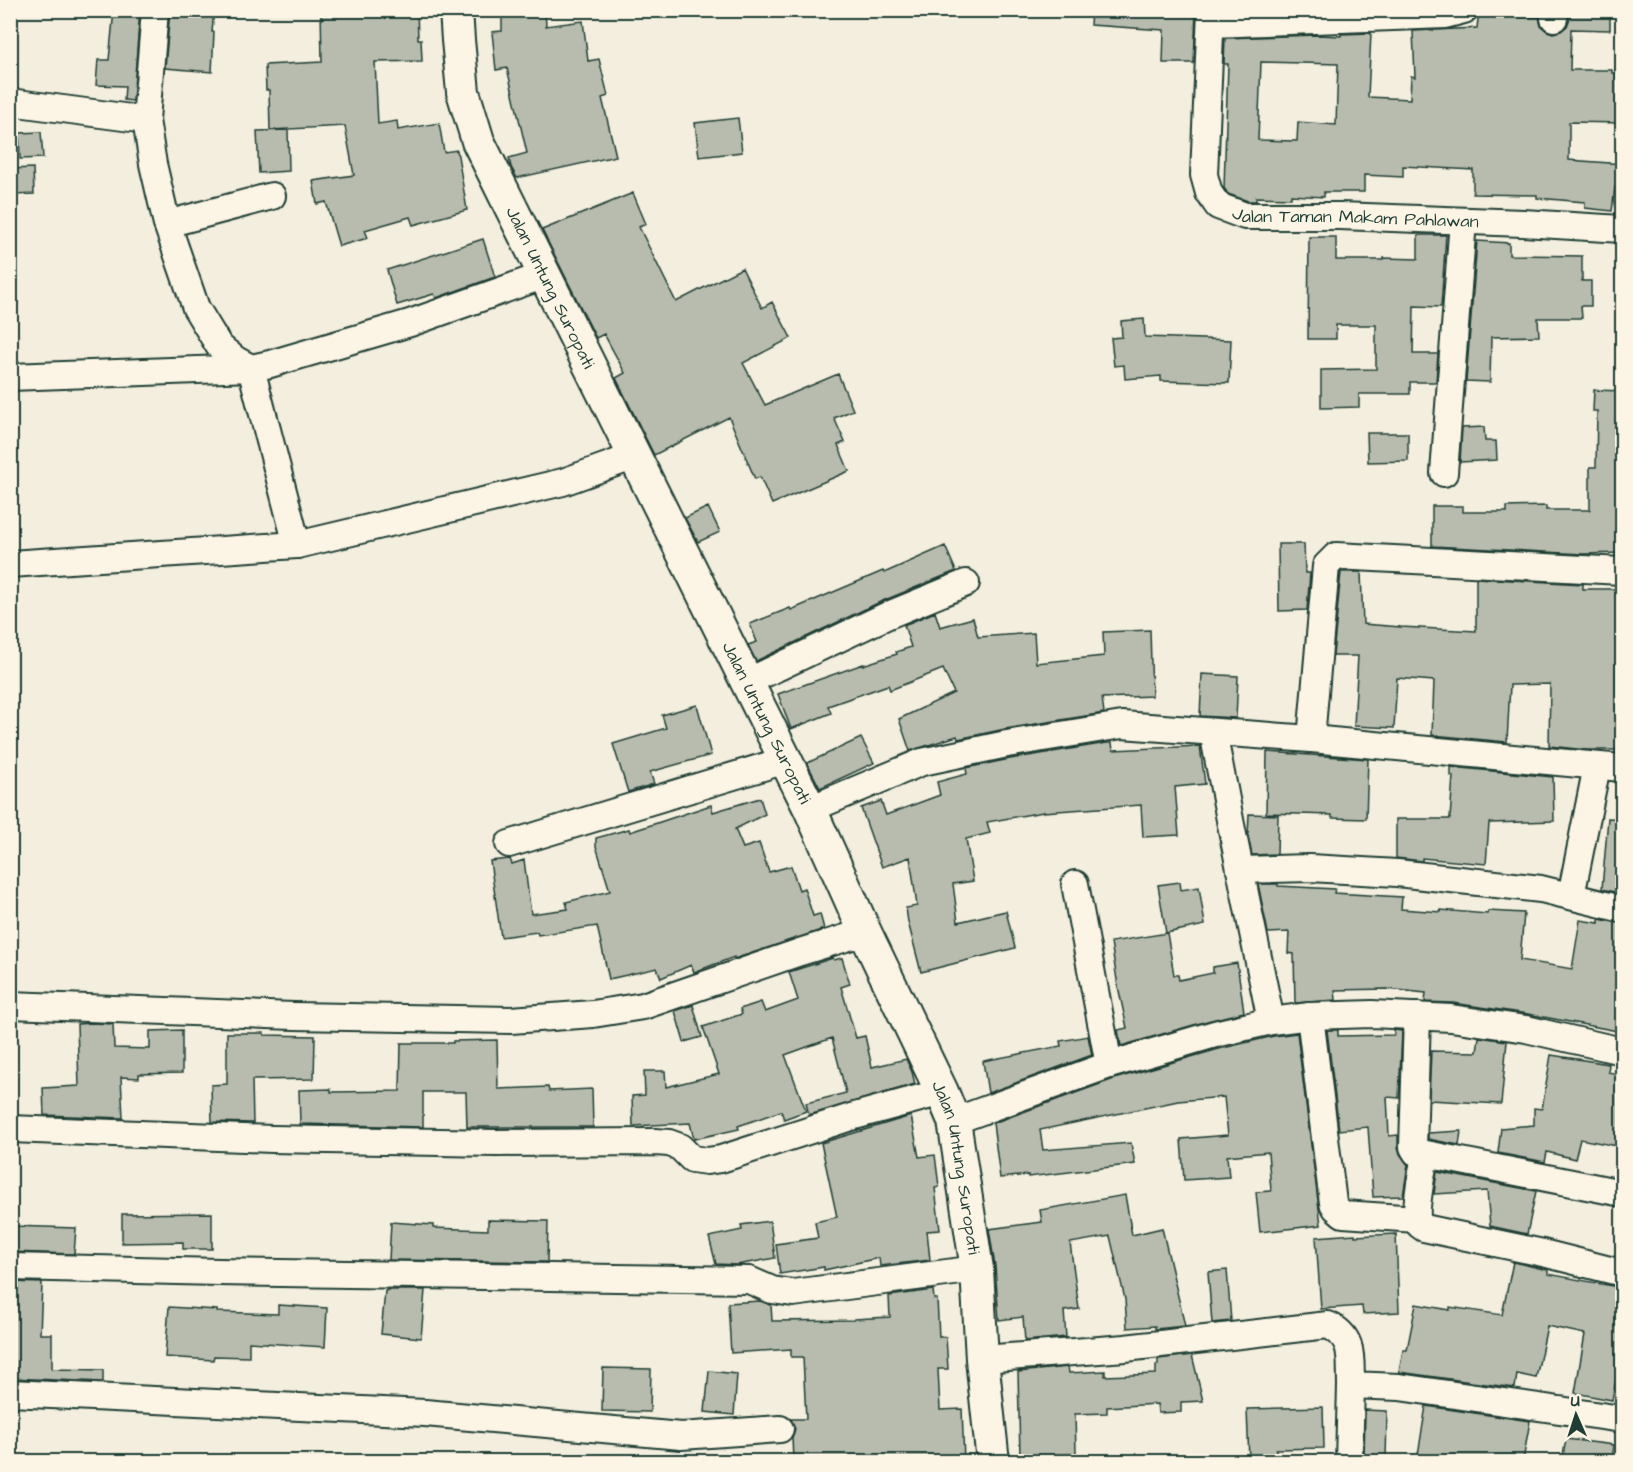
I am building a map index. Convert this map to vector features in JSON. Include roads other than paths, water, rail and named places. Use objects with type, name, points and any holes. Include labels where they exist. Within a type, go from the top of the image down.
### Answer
[{"type":"main road","name":"Jalan Untung Suropati","points":[[456,10],[463,92],[478,141],[810,809],[954,1121],[977,1269],[982,1359],[993,1461]]},
{"type":"street","points":[[155,10],[147,120],[153,164],[167,224],[196,308],[219,346],[236,360],[251,368],[297,545]]},
{"type":"street","points":[[1211,17],[1445,15],[1464,10]]},
{"type":"street","name":"Jalan Taman Makam Pahlawan","points":[[1211,17],[1204,175],[1209,193],[1218,206],[1245,216],[1340,216],[1623,230]]},
{"type":"street","points":[[10,102],[147,120]]},
{"type":"street","points":[[167,224],[272,196]]},
{"type":"street","points":[[1444,473],[1463,221]]},
{"type":"street","points":[[10,377],[251,368],[410,323],[545,275]]},
{"type":"street","points":[[10,564],[297,545],[563,482],[635,456]]},
{"type":"street","points":[[1311,739],[1326,566],[1336,556],[1623,572]]},
{"type":"street","points":[[747,682],[886,616],[966,583]]},
{"type":"street","points":[[810,809],[922,762],[1007,744],[1122,725],[1311,739],[1623,768]]},
{"type":"street","points":[[1213,732],[1271,1021]]},
{"type":"street","points":[[509,844],[786,760]]},
{"type":"street","points":[[1571,896],[1597,766]]},
{"type":"street","points":[[1240,870],[1310,868],[1397,873],[1541,889],[1623,909]]},
{"type":"street","points":[[1076,884],[1109,1065]]},
{"type":"street","points":[[10,1005],[294,1016],[488,1020],[593,1014],[643,1006],[865,932]]},
{"type":"street","points":[[954,1121],[1109,1065],[1215,1034],[1271,1021],[1310,1016],[1372,1014],[1451,1018],[1526,1029],[1623,1052]]},
{"type":"street","points":[[1310,1016],[1333,1203],[1343,1214],[1417,1219]]},
{"type":"street","points":[[1417,1016],[1413,1147],[1416,1152],[1623,1193]]},
{"type":"street","points":[[10,1129],[284,1139],[496,1143],[655,1142],[680,1147],[692,1159],[707,1161],[721,1159],[851,1116],[942,1092]]},
{"type":"street","points":[[1425,1155],[1417,1219],[1424,1228],[1543,1253],[1623,1273]]},
{"type":"street","points":[[10,1267],[231,1273],[749,1280],[772,1290],[793,1293],[977,1269]]},
{"type":"street","points":[[982,1359],[1125,1348],[1328,1325],[1338,1329],[1345,1337],[1349,1349],[1351,1385],[1349,1461]]},
{"type":"street","points":[[1351,1385],[1399,1386],[1623,1419]]},
{"type":"street","points":[[10,1394],[425,1413],[681,1436],[780,1429]]}]
